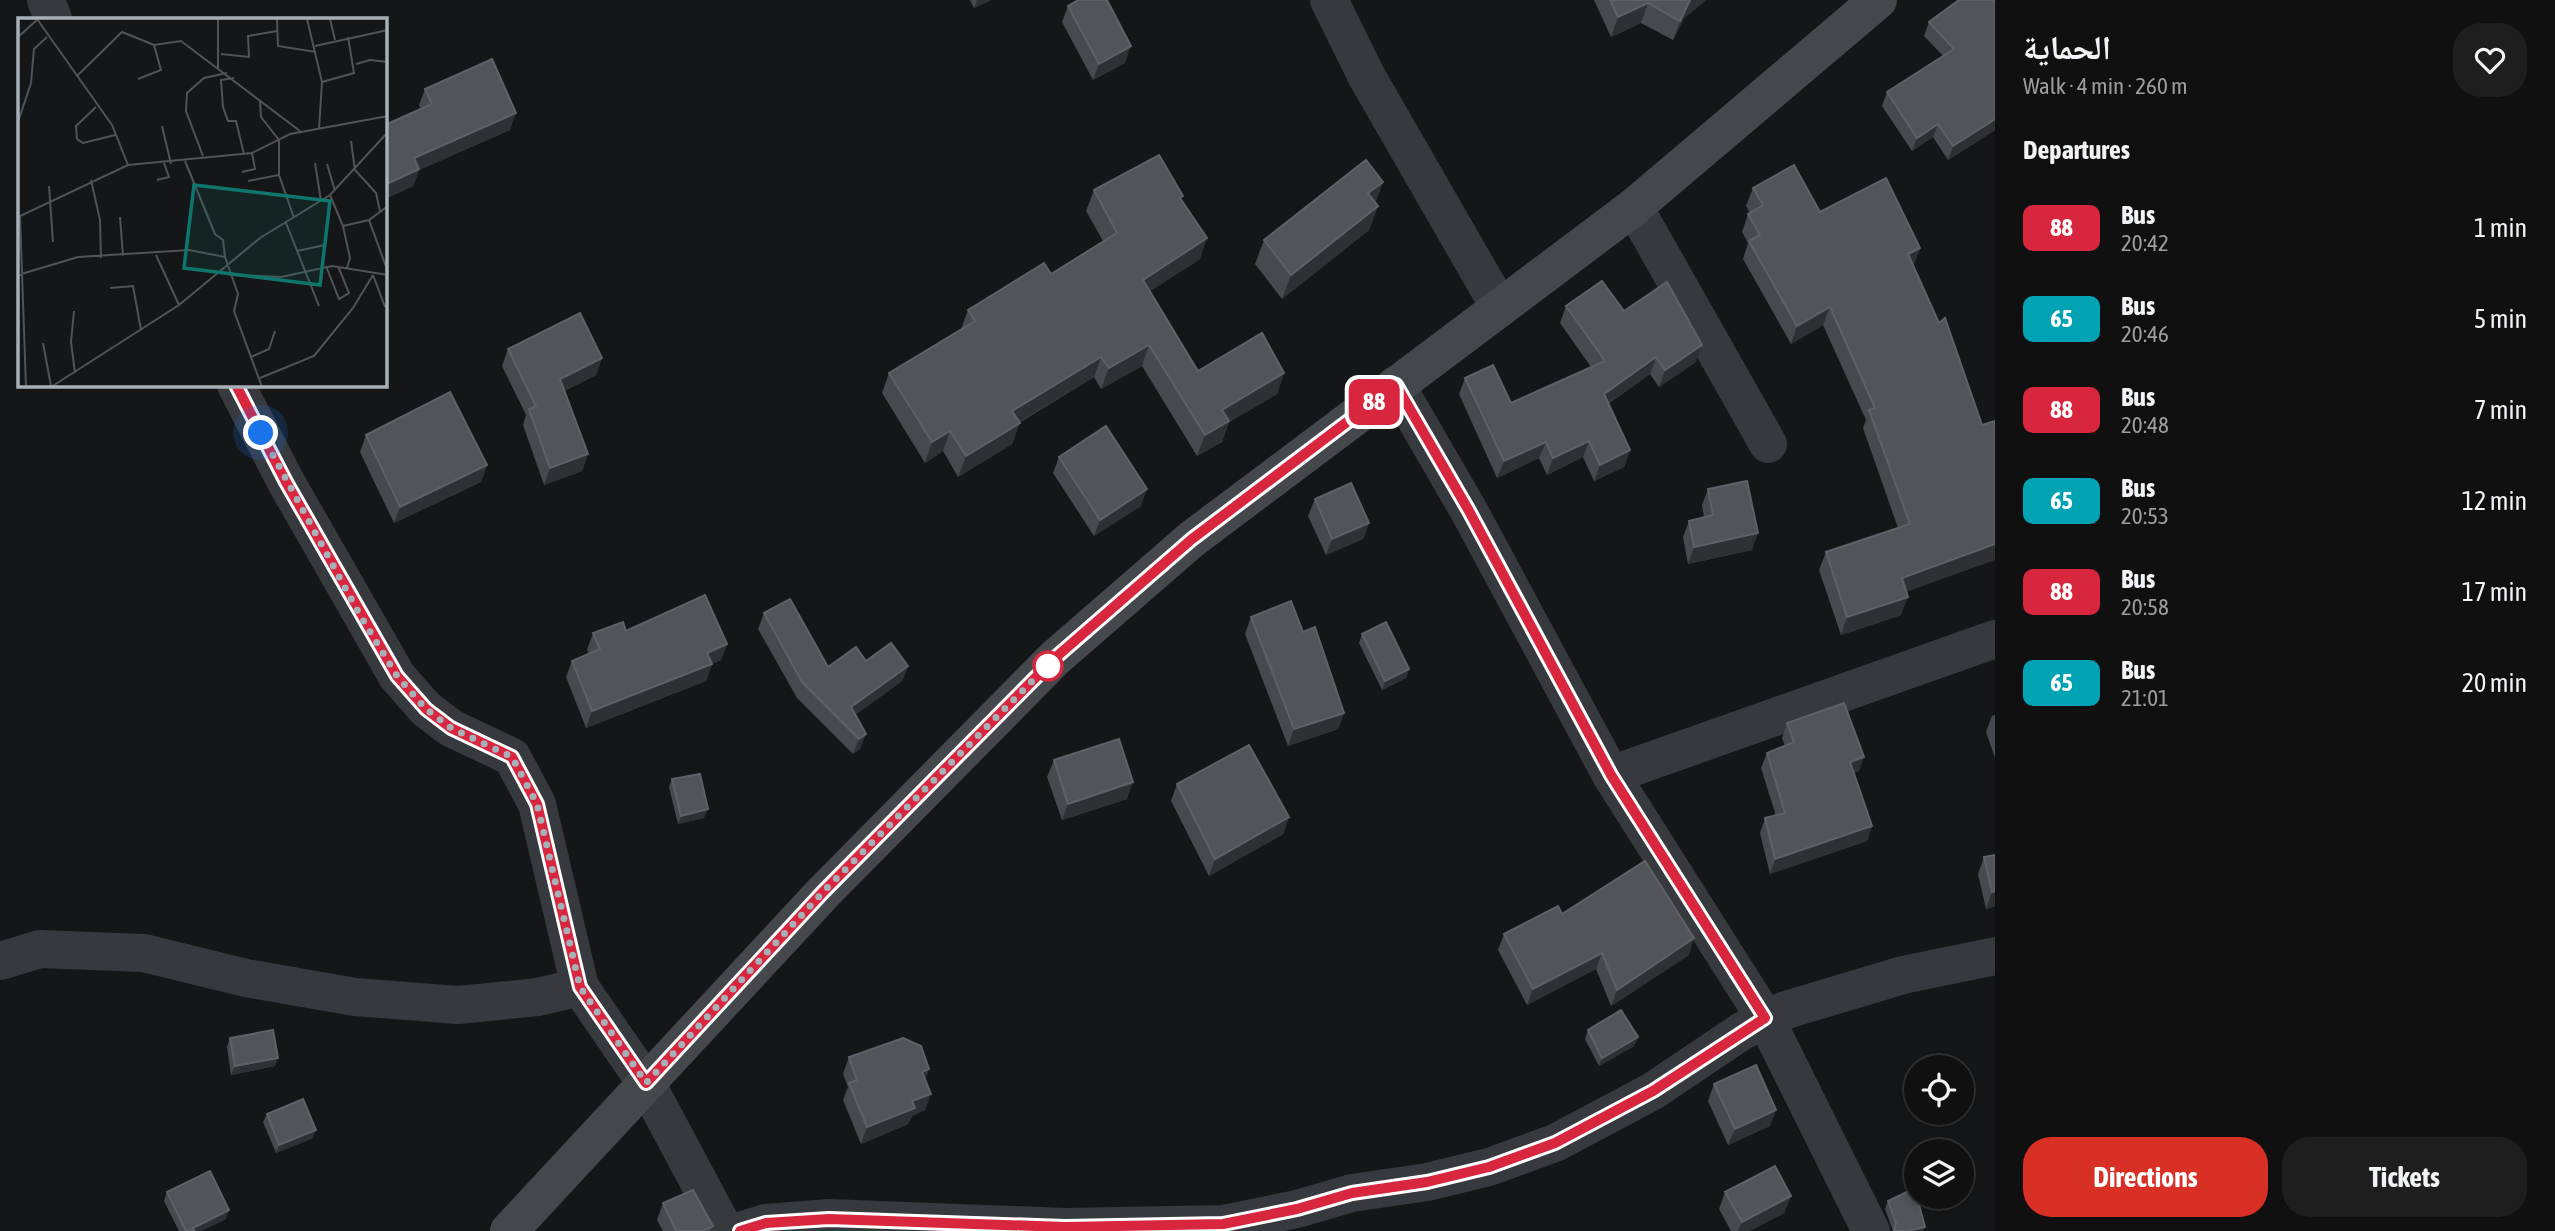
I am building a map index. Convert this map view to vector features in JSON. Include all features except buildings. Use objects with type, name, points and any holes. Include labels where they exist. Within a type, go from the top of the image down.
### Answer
[{"type":"main road","points":[[509,1231],[823,892],[1055,658],[1192,539],[1634,207],[1874,1]]},
{"type":"street","points":[[46,0],[53,18]]},
{"type":"street","points":[[1329,0],[1367,77],[1500,308]]},
{"type":"street","points":[[1634,207],[1768,444]]},
{"type":"street","points":[[1396,385],[1469,511],[1611,775],[1765,1018],[1871,1231]]},
{"type":"street","points":[[237,387],[286,482],[397,676],[426,709],[451,728],[512,757],[537,804],[580,987],[646,1083],[725,1231]]},
{"type":"street","points":[[1611,775],[1995,639]]},
{"type":"street","points":[[0,961],[40,949],[144,953],[246,978],[355,997],[458,1005],[538,997],[580,987]]},
{"type":"street","points":[[740,1231],[766,1223],[829,1219],[1065,1227],[1223,1224],[1284,1212],[1352,1193],[1427,1182],[1489,1167],[1555,1143],[1653,1091],[1765,1018],[1820,998],[1903,975],[1995,956]]},
{"type":"bus line","name":"88","points":[[237,387],[286,482],[397,676],[426,709],[451,728],[487,742],[512,757],[537,804],[580,987],[646,1083],[823,892],[979,738],[1055,658],[1192,539],[1396,385],[1469,511],[1611,775],[1765,1018],[1653,1091],[1555,1143],[1489,1167],[1427,1182],[1352,1193],[1297,1209],[1223,1224],[1065,1227],[829,1219],[766,1223],[740,1231]]},
{"type":"route","points":[[261,433],[361,617],[397,676],[426,709],[451,728],[487,742],[512,757],[537,804],[580,987],[646,1083],[823,892],[979,738],[1055,658],[1048,666]]}]
